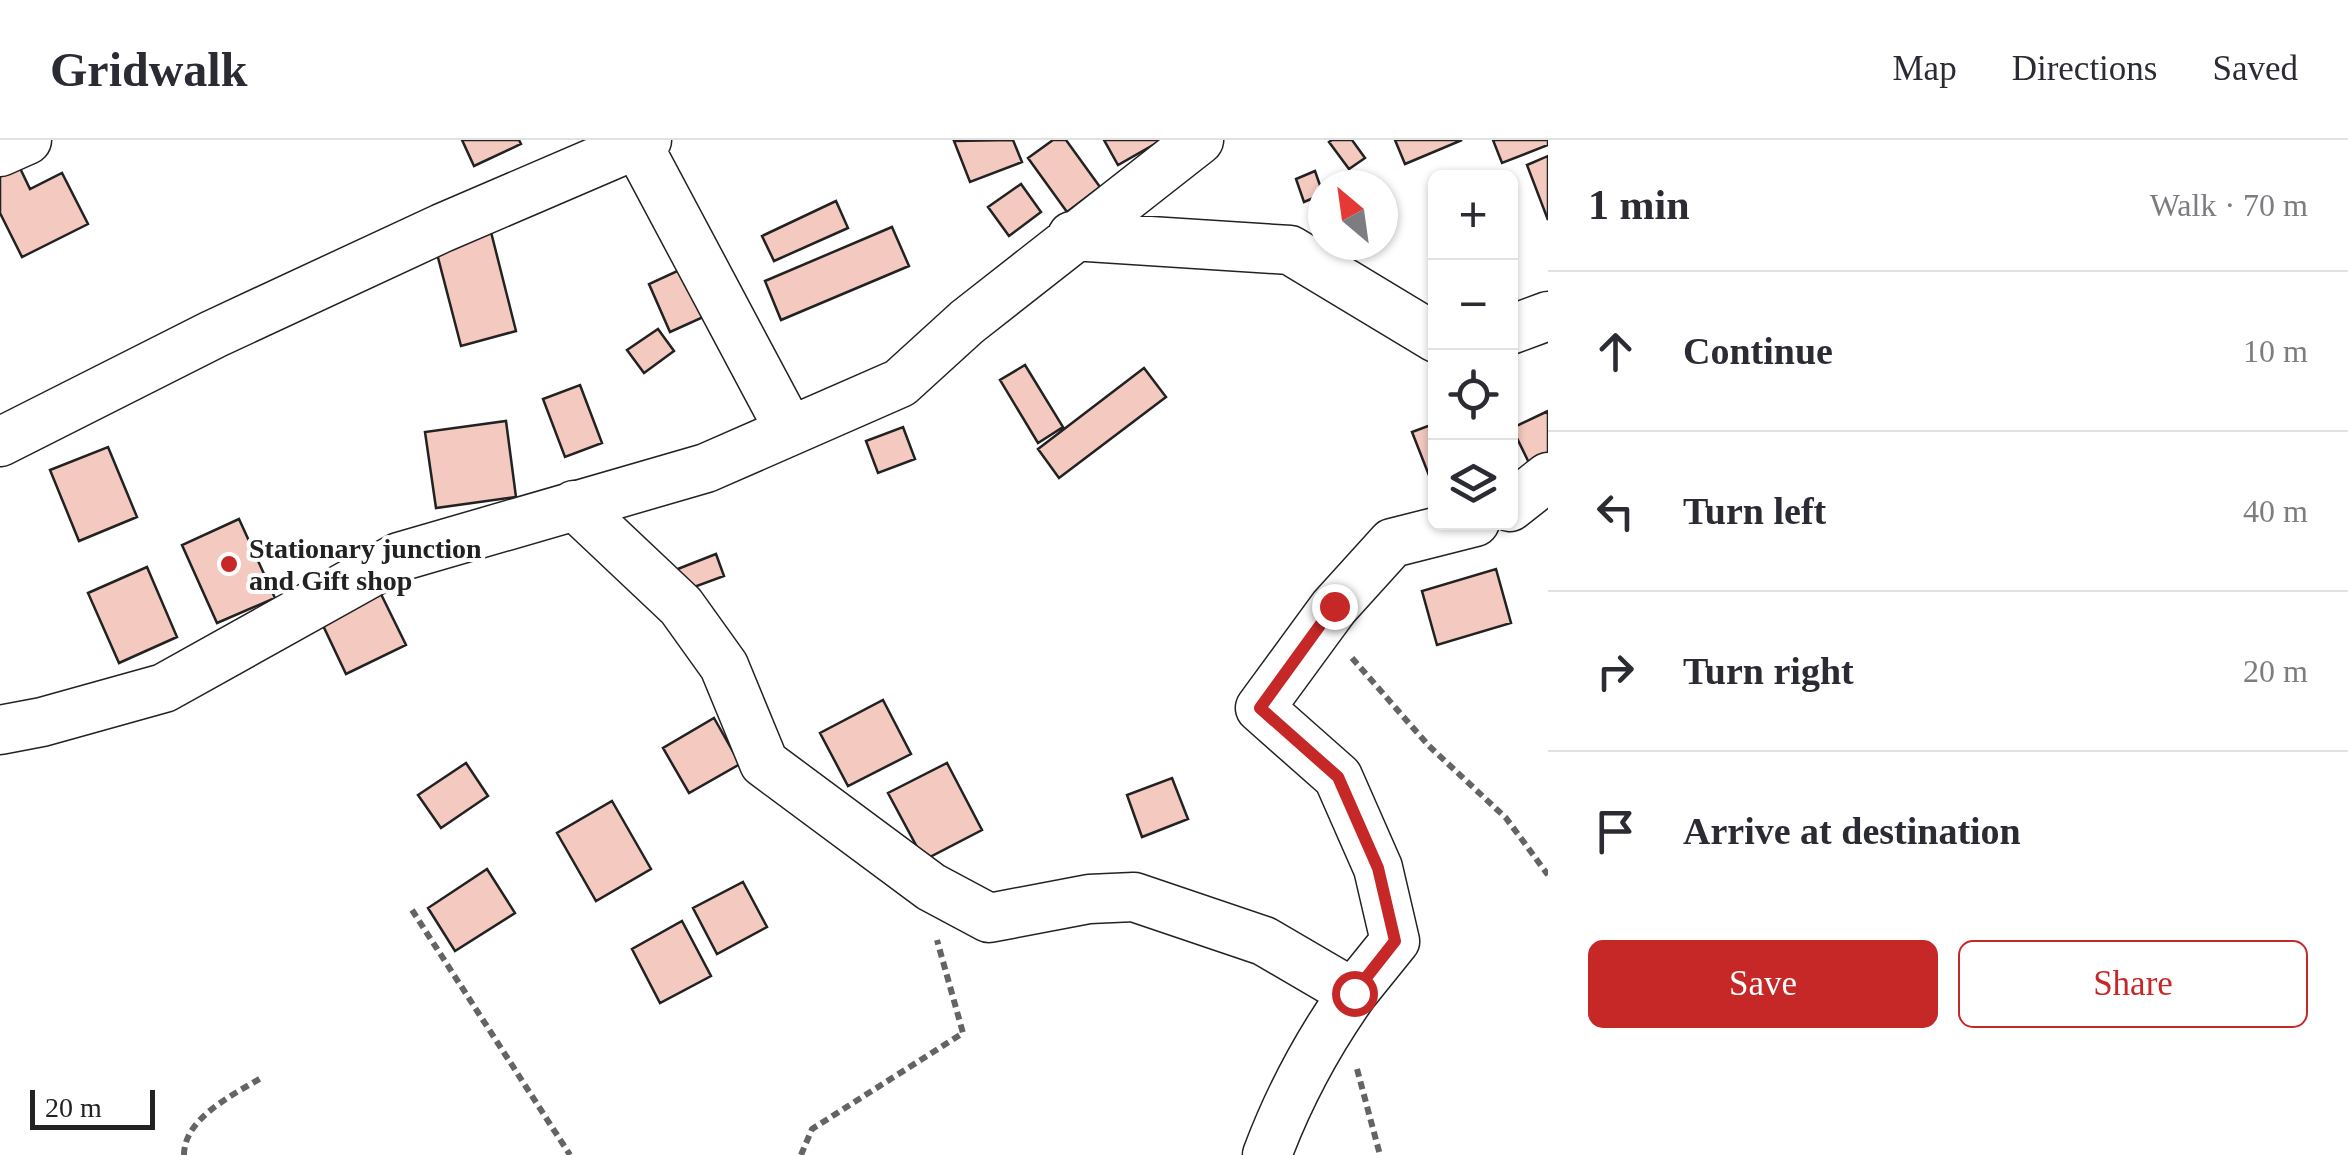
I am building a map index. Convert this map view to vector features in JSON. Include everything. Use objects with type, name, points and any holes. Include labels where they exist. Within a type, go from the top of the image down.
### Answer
[{"type":"street","points":[[0,152],[27,140]]},
{"type":"street","points":[[0,730],[164,688],[399,557],[706,468],[900,383],[966,322],[1199,140]]},
{"type":"street","points":[[0,442],[214,334],[640,142],[790,431]]},
{"type":"street","points":[[1072,236],[1290,250],[1428,333]]},
{"type":"street","points":[[1518,327],[1548,316]]},
{"type":"street","points":[[1518,500],[1548,478]]},
{"type":"street","points":[[574,505],[681,606],[724,666],[764,763],[920,878],[988,918],[1089,899],[1134,897],[1264,942],[1347,1002]]},
{"type":"street","points":[[1267,1155],[1286,1104],[1327,1029],[1395,941],[1378,868],[1338,777],[1260,708],[1322,623],[1392,543],[1443,530]]},
{"type":"path","points":[[1322,623],[1429,746],[1506,818],[1548,876]]},
{"type":"path","points":[[801,1155],[812,1129],[962,1034],[920,878]]},
{"type":"path","points":[[412,910],[570,1155]]},
{"type":"path","points":[[1347,1002],[1380,1155]]},
{"type":"path","points":[[184,1155],[184,1145],[210,1108],[261,1078]]},
{"type":"building","points":[[462,140],[519,140],[521,144],[474,166]]},
{"type":"building","points":[[1013,140],[1022,162],[970,182],[954,141]]},
{"type":"building","points":[[1053,140],[1066,140],[1100,187],[1067,212],[1028,158]]},
{"type":"building","points":[[1104,140],[1162,140],[1118,165]]},
{"type":"building","points":[[1352,140],[1365,158],[1349,169],[1329,142]]},
{"type":"building","points":[[1395,140],[1462,140],[1405,164]]},
{"type":"building","points":[[1493,140],[1548,140],[1548,145],[1502,163]]},
{"type":"building","points":[[1548,156],[1548,220],[1527,165]]},
{"type":"building","points":[[19,166],[30,189],[62,173],[88,224],[22,257],[0,213],[0,176]]},
{"type":"building","points":[[1308,174],[1308,200],[1304,202],[1296,179]]},
{"type":"building","points":[[1021,184],[1041,212],[1009,236],[988,207]]},
{"type":"building","points":[[836,201],[848,228],[774,261],[762,236]]},
{"type":"building","points":[[892,227],[909,266],[781,320],[765,281]]},
{"type":"building","points":[[491,232],[516,331],[461,346],[435,246]]},
{"type":"building","points":[[697,262],[719,310],[670,332],[649,284]]},
{"type":"building","points":[[658,329],[674,351],[644,373],[627,350]]},
{"type":"building","points":[[1025,365],[1063,427],[1038,443],[1000,380]]},
{"type":"building","points":[[1144,368],[1166,397],[1059,478],[1038,449]]},
{"type":"building","points":[[580,385],[602,443],[565,457],[543,399]]},
{"type":"building","points":[[1548,411],[1548,461],[1533,471],[1518,440],[1518,425]]},
{"type":"building","points":[[506,421],[516,497],[436,508],[425,432]]},
{"type":"building","points":[[1428,426],[1428,473],[1412,432]]},
{"type":"building","points":[[903,427],[915,459],[878,473],[866,441]]},
{"type":"building","points":[[108,447],[137,517],[79,541],[50,470]]},
{"type":"building","points":[[239,519],[275,598],[217,623],[182,545]]},
{"type":"building","points":[[716,554],[724,576],[678,593],[670,572]]},
{"type":"building","points":[[147,567],[177,637],[119,663],[88,593]]},
{"type":"building","points":[[1496,569],[1511,623],[1437,645],[1422,591]]},
{"type":"building","points":[[378,588],[406,645],[346,674],[319,617]]},
{"type":"building","points":[[883,700],[911,754],[848,786],[820,733]]},
{"type":"building","points":[[714,718],[740,764],[689,793],[663,748]]},
{"type":"building","points":[[466,763],[488,796],[441,828],[418,795]]},
{"type":"building","points":[[947,763],[982,830],[924,860],[888,793]]},
{"type":"building","points":[[1172,778],[1188,819],[1142,837],[1127,795]]},
{"type":"building","points":[[612,801],[651,869],[596,901],[557,833]]},
{"type":"building","points":[[487,869],[515,913],[455,951],[428,908]]},
{"type":"building","points":[[743,882],[767,927],[717,954],[693,908]]},
{"type":"building","points":[[682,921],[711,976],[660,1003],[632,949]]},
{"type":"place","name":"Stationary junction and Gift shop","points":[[229,564]]},
{"type":"route","points":[[1334,606],[1260,708],[1338,777],[1378,868],[1395,941],[1354,993]]}]
